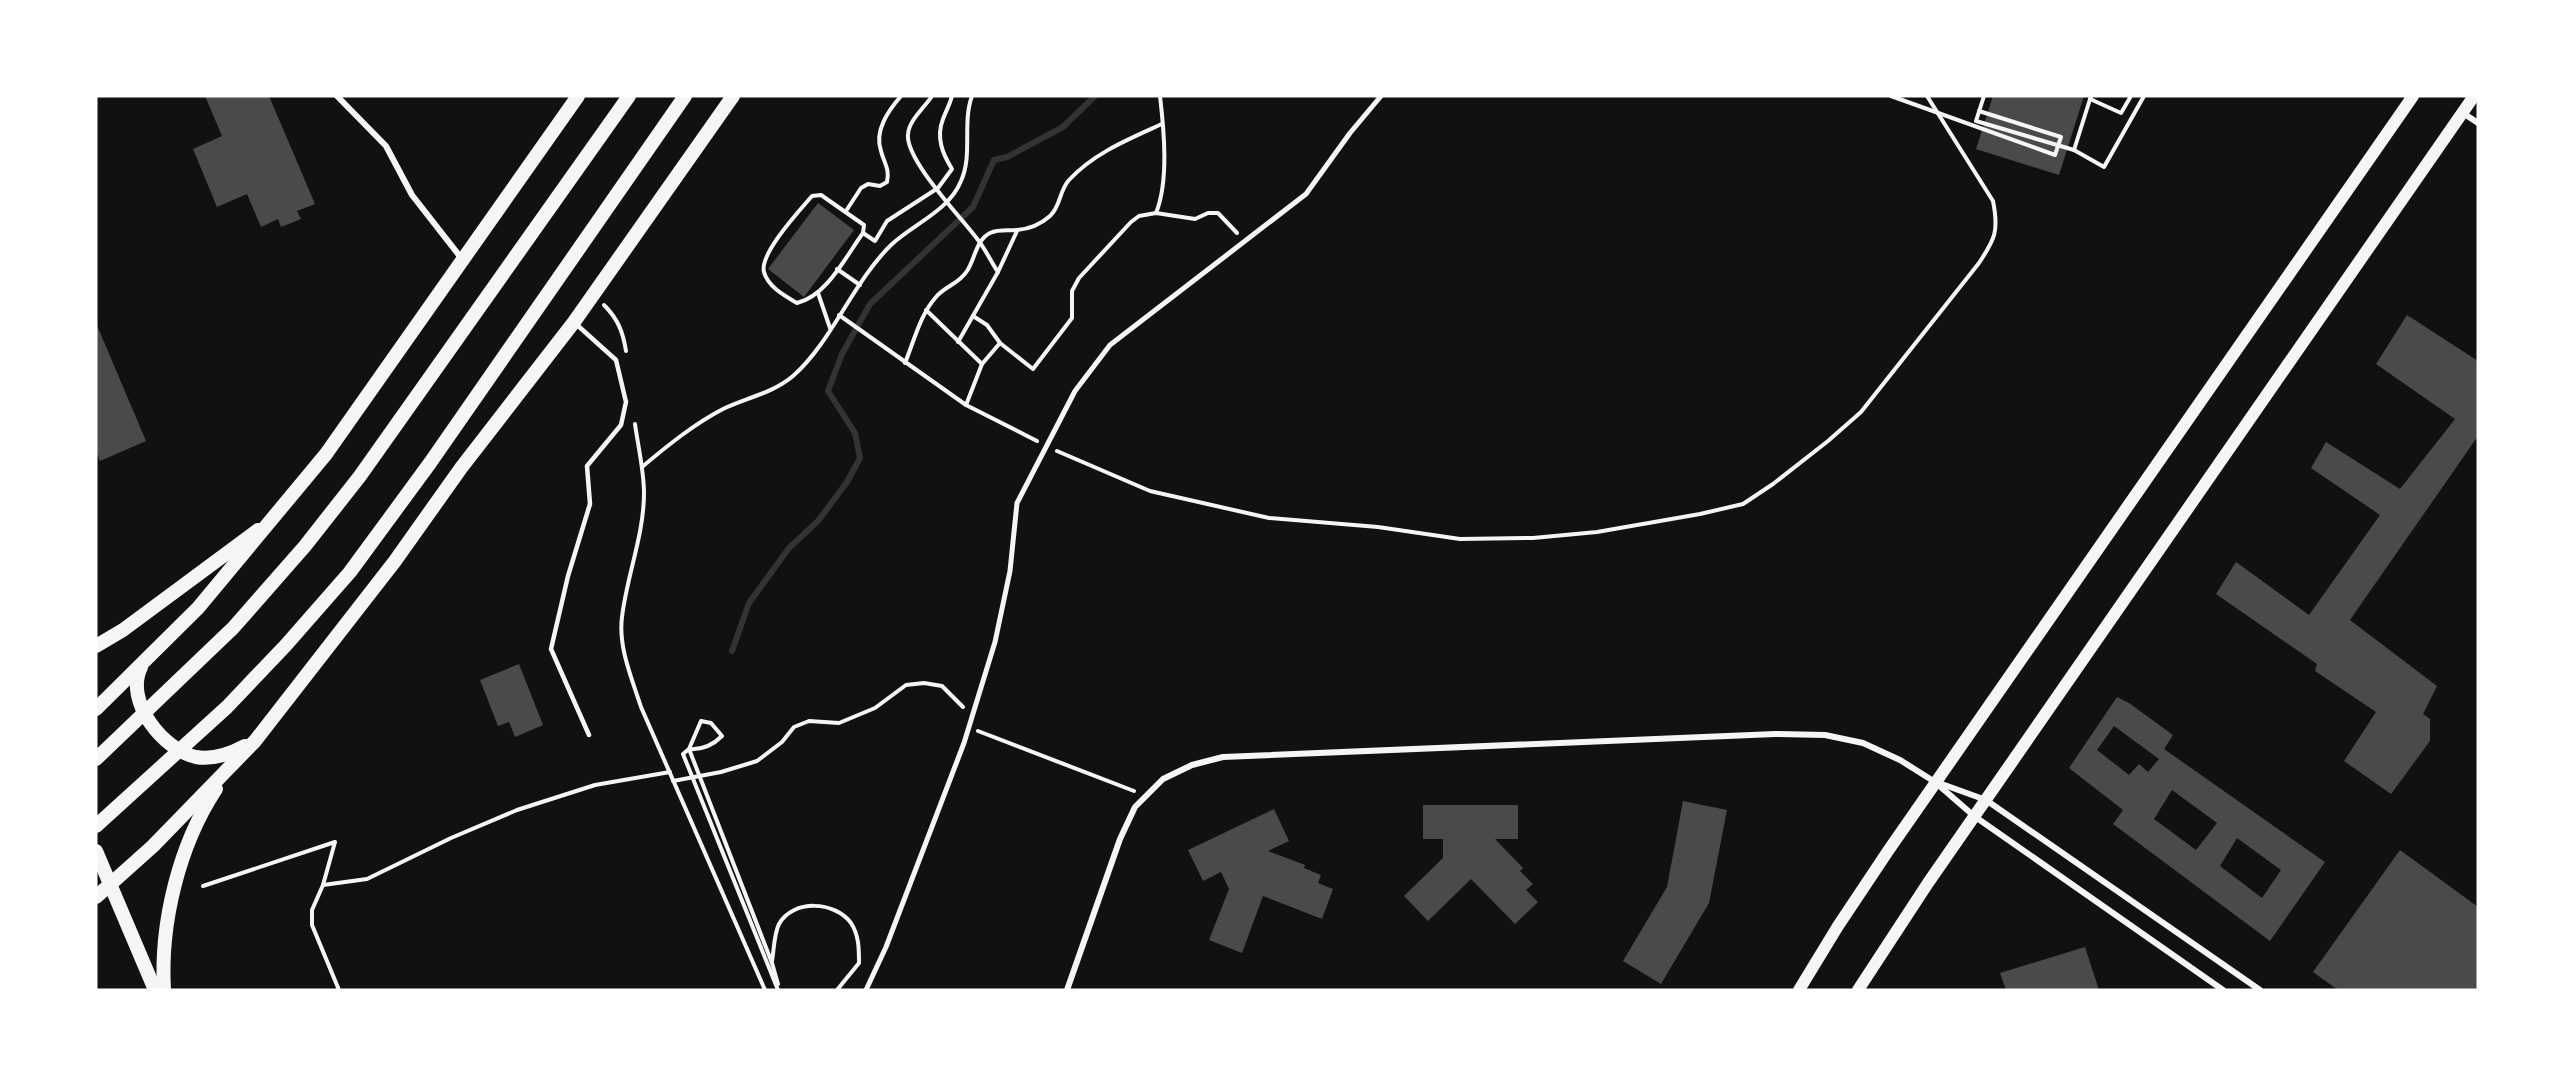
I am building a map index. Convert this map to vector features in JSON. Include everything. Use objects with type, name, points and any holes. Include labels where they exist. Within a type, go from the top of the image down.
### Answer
[{"type":"main road","points":[[96,709],[141,667],[198,608],[277,516],[349,424],[578,96]]},
{"type":"main road","points":[[96,759],[218,643],[305,546],[360,476],[629,96]]},
{"type":"main road","points":[[96,826],[198,736],[241,693],[350,572],[430,463],[685,96]]},
{"type":"main road","points":[[96,897],[153,846],[255,741],[395,561],[461,468],[574,322],[733,96]]},
{"type":"main road","points":[[1799,990],[1838,926],[1935,782],[2413,96]]},
{"type":"main road","points":[[1858,990],[1974,816],[2474,96]]},
{"type":"main road","points":[[96,646],[123,630],[277,516]]},
{"type":"main road","points":[[141,667],[137,682],[142,707],[156,729],[178,749],[195,756],[212,757],[228,754],[255,741]]},
{"type":"main road","points":[[164,990],[168,929],[183,854],[204,809],[239,756]]},
{"type":"main road","points":[[96,851],[155,990]]},
{"type":"street","points":[[337,96],[386,146],[412,195],[463,260]]},
{"type":"street","points":[[866,990],[886,947],[969,728],[995,642],[1010,571],[1017,503],[1075,391],[1110,345],[1246,243],[1306,194],[1350,133],[1381,96]]},
{"type":"street","points":[[2463,112],[2478,123]]},
{"type":"street","points":[[1067,990],[1120,839],[1135,807],[1163,779],[1192,765],[1223,757],[1775,734],[1825,735],[1863,742],[1900,760],[1935,782],[1974,816],[2223,990]]},
{"type":"street","points":[[1935,782],[1986,800],[2260,990]]},
{"type":"lane","points":[[574,322],[616,360],[626,402],[621,425],[587,466],[590,504],[568,576],[551,649],[589,735]]},
{"type":"path","points":[[846,211],[861,188],[868,184],[880,186],[887,182],[889,171],[878,142],[880,128],[901,96]]},
{"type":"path","points":[[933,96],[914,119],[908,134],[910,149],[946,203],[980,242],[998,272]]},
{"type":"path","points":[[863,232],[874,241],[887,221],[938,188],[952,169],[943,154],[939,138],[942,120],[952,96]]},
{"type":"path","points":[[765,990],[641,707],[622,642],[622,618],[639,536],[644,493],[641,468],[662,450],[720,411],[781,385],[806,363],[860,285],[892,245],[946,203],[961,182],[966,160],[967,120],[972,96]]},
{"type":"path","points":[[1156,213],[1162,199],[1160,96]]},
{"type":"path","points":[[1891,96],[2055,155],[2061,137],[1979,111]]},
{"type":"path","points":[[839,315],[966,405],[1046,445],[1150,491],[1269,519],[1378,527],[1461,539],[1533,538],[1597,532],[1743,504],[1773,484],[1861,412],[1979,263],[1995,239],[1997,220],[1993,201],[1927,96]]},
{"type":"path","points":[[1984,96],[1976,121],[2074,150],[2104,167],[2144,96]]},
{"type":"path","points":[[2074,150],[2091,98],[2121,113],[2131,96]]},
{"type":"path","points":[[905,363],[926,310],[937,296],[957,283],[968,271],[980,242],[988,233],[1037,225],[1052,214],[1058,204],[1060,192],[1070,179],[1104,151],[1162,124]]},
{"type":"path","points":[[821,195],[846,211],[864,225],[863,232],[818,293],[808,300],[797,303],[778,292],[764,275],[762,265],[776,241],[812,196],[821,195]]},
{"type":"path","points":[[973,316],[987,325],[1000,343],[1033,369],[1072,318],[1072,291],[1080,278],[1139,216],[1156,213],[1195,219],[1208,213],[1218,213],[1246,243]]},
{"type":"path","points":[[958,342],[984,292],[998,272],[1017,230]]},
{"type":"path","points":[[837,269],[860,285]]},
{"type":"path","points":[[818,293],[830,328]]},
{"type":"path","points":[[926,310],[982,364]]},
{"type":"path","points":[[966,405],[982,364],[1000,343]]},
{"type":"path","points":[[673,781],[721,772],[757,761],[782,742],[794,727],[809,721],[839,723],[875,708],[906,685],[924,683],[942,686],[958,700],[971,719]]},
{"type":"path","points":[[689,749],[698,749],[715,743],[722,736],[711,723],[701,722],[689,749],[683,754],[778,990]]},
{"type":"path","points":[[969,728],[1146,796]]},
{"type":"path","points":[[689,749],[772,963],[778,990]]},
{"type":"path","points":[[323,885],[367,879],[451,838],[517,810],[595,786],[670,771]]},
{"type":"path","points":[[203,886],[335,842],[323,885],[312,910],[312,925],[339,990]]},
{"type":"path","points":[[772,963],[779,924],[800,907],[825,907],[850,922],[858,941],[859,963],[837,990]]},
{"type":"building","points":[[205,96],[269,96],[315,204],[297,211],[301,219],[281,227],[278,219],[261,227],[247,194],[217,207],[193,149],[222,136]]},
{"type":"building","points":[[1993,96],[2084,96],[2059,175],[1976,149]]},
{"type":"building","points":[[818,203],[854,230],[804,297],[768,269]]},
{"type":"building","points":[[2407,315],[2478,361],[2478,436],[2350,620],[2437,686],[2423,714],[2430,719],[2430,741],[2391,794],[2344,761],[2376,712],[2315,671],[2317,664],[2216,594],[2236,562],[2309,615],[2380,515],[2311,468],[2326,442],[2400,489],[2455,419],[2376,364]]},
{"type":"building","points":[[96,323],[146,441],[100,461],[96,451]]},
{"type":"building","points":[[519,664],[543,725],[515,737],[509,722],[498,726],[480,680]]},
{"type":"building","points":[[2117,697],[2173,735],[2164,749],[2325,862],[2270,941],[2113,824],[2123,810],[2069,768]],"holes":[[[2114,726],[2159,759],[2148,772],[2139,764],[2129,775],[2097,750]],[[2172,790],[2217,823],[2196,850],[2154,819]],[[2237,838],[2281,870],[2262,898],[2220,866]]]},
{"type":"building","points":[[1683,801],[1727,810],[1709,903],[1661,984],[1623,961],[1667,887]]},
{"type":"building","points":[[1423,805],[1518,805],[1518,839],[1495,839],[1523,868],[1520,871],[1533,884],[1526,890],[1538,902],[1515,924],[1471,879],[1428,921],[1404,896],[1443,858],[1443,839],[1423,839]]},
{"type":"building","points":[[1274,809],[1289,841],[1268,851],[1305,865],[1304,868],[1321,875],[1318,883],[1333,889],[1322,919],[1263,896],[1242,953],[1209,940],[1229,889],[1221,872],[1203,881],[1188,850]]},
{"type":"building","points":[[2400,850],[2478,907],[2478,990],[2338,990],[2313,972]]},
{"type":"building","points":[[2085,947],[2099,990],[2006,990],[2000,973]]},
{"type":"waterway","points":[[732,651],[749,603],[789,548],[818,521],[847,482],[860,458],[855,433],[828,391],[842,354],[870,304],[973,207],[994,160],[1007,157],[1063,127],[1095,96]]}]
